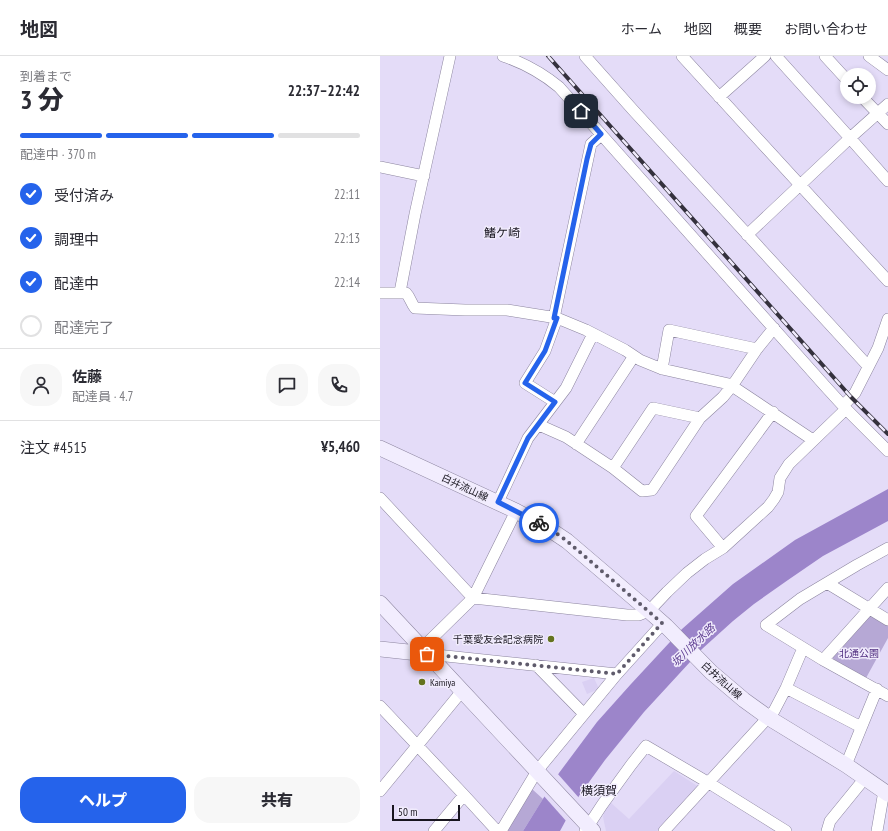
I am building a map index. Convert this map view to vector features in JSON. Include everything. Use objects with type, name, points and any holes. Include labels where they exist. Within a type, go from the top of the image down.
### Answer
[{"type":"main road","name":"白井流山線","points":[[380,448],[498,502],[549,528],[567,541],[649,611],[711,672],[744,700],[769,718],[846,764],[886,792]]},
{"type":"main road","points":[[380,603],[588,828]]},
{"type":"main road","points":[[380,649],[424,651]]},
{"type":"street","points":[[400,292],[415,214],[450,56]]},
{"type":"street","points":[[503,56],[534,69],[559,87],[844,407],[888,451]]},
{"type":"street","points":[[586,56],[633,110],[868,366]]},
{"type":"street","points":[[682,56],[888,281]]},
{"type":"street","points":[[719,97],[765,56]]},
{"type":"street","points":[[776,56],[888,181]]},
{"type":"street","points":[[825,56],[840,72]]},
{"type":"street","points":[[869,56],[888,70]]},
{"type":"street","points":[[869,104],[888,124]]},
{"type":"street","points":[[747,235],[888,104]]},
{"type":"street","points":[[555,402],[525,383],[545,351],[556,318],[591,144],[601,134]]},
{"type":"street","points":[[380,167],[424,176]]},
{"type":"street","points":[[380,293],[406,293],[415,308],[507,310],[556,318],[593,334],[625,350],[640,360],[662,369],[728,384],[773,412],[813,440]]},
{"type":"street","points":[[380,498],[473,598],[639,616],[649,611],[687,573],[723,548],[768,507],[778,492],[780,478],[789,464],[844,407],[855,393],[878,348],[888,319]]},
{"type":"street","points":[[539,425],[566,437],[613,468],[642,491],[652,490],[700,418],[723,397],[774,328]]},
{"type":"street","points":[[662,369],[669,330],[757,349]]},
{"type":"street","points":[[498,502],[528,438],[566,388],[593,334]]},
{"type":"street","points":[[576,444],[634,356]]},
{"type":"street","points":[[613,468],[653,408],[700,418]]},
{"type":"street","points":[[723,548],[696,516],[773,412]]},
{"type":"street","points":[[424,651],[473,598],[516,511]]},
{"type":"street","points":[[888,548],[856,565],[800,599],[766,625],[823,660],[888,696]]},
{"type":"street","points":[[827,582],[888,620]]},
{"type":"street","points":[[823,660],[888,588]]},
{"type":"street","points":[[501,831],[539,774],[584,714],[617,674],[664,625]]},
{"type":"street","points":[[669,830],[709,783],[769,718],[786,688],[803,648]]},
{"type":"street","points":[[424,651],[617,674]]},
{"type":"street","points":[[536,665],[584,714]]},
{"type":"street","points":[[786,688],[861,727]]},
{"type":"street","points":[[846,764],[877,690]]},
{"type":"street","points":[[380,791],[462,691]]},
{"type":"street","points":[[380,706],[497,831]]},
{"type":"street","points":[[588,828],[610,794],[646,746],[786,831]]},
{"type":"street","points":[[827,831],[830,821],[865,778]]},
{"type":"street","points":[[877,831],[886,792]]},
{"type":"street","points":[[434,831],[464,795]]},
{"type":"shaded area","points":[[594,678],[599,689],[587,694],[582,682]]},
{"type":"shaded area","points":[[674,771],[699,787],[657,831],[606,831],[603,817],[605,810],[611,803],[629,819]]},
{"type":"green space","name":"北通公園","points":[[868,615],[872,615],[888,626],[888,638],[866,678],[833,659],[833,655]]},
{"type":"green space","points":[[532,789],[543,799],[523,831],[505,831]]},
{"type":"water","name":"坂川放水路","points":[[888,489],[888,521],[823,556],[788,580],[754,604],[702,649],[644,712],[605,760],[579,796],[560,831],[523,831],[559,773],[597,722],[682,629],[733,584],[795,540]]},
{"type":"pier","points":[[557,773],[580,799],[567,822],[543,795]]},
{"type":"railway","points":[[548,56],[851,397],[888,434]]},
{"type":"way so far","points":[[427,654],[617,674],[662,623],[567,541],[549,528],[539,523]]},
{"type":"place","name":"千葉愛友会記念病院","points":[[551,639]]},
{"type":"place","name":"Kamiya","points":[[422,682]]},
{"type":"district","name":"鰭ケ崎","points":[[502,233]]},
{"type":"district","name":"横須賀","points":[[599,791]]},
{"type":"route","points":[[539,523],[498,502],[528,438],[555,402],[525,383],[545,351],[557,318],[554,318],[587,159],[591,144],[601,134],[581,111]]}]
